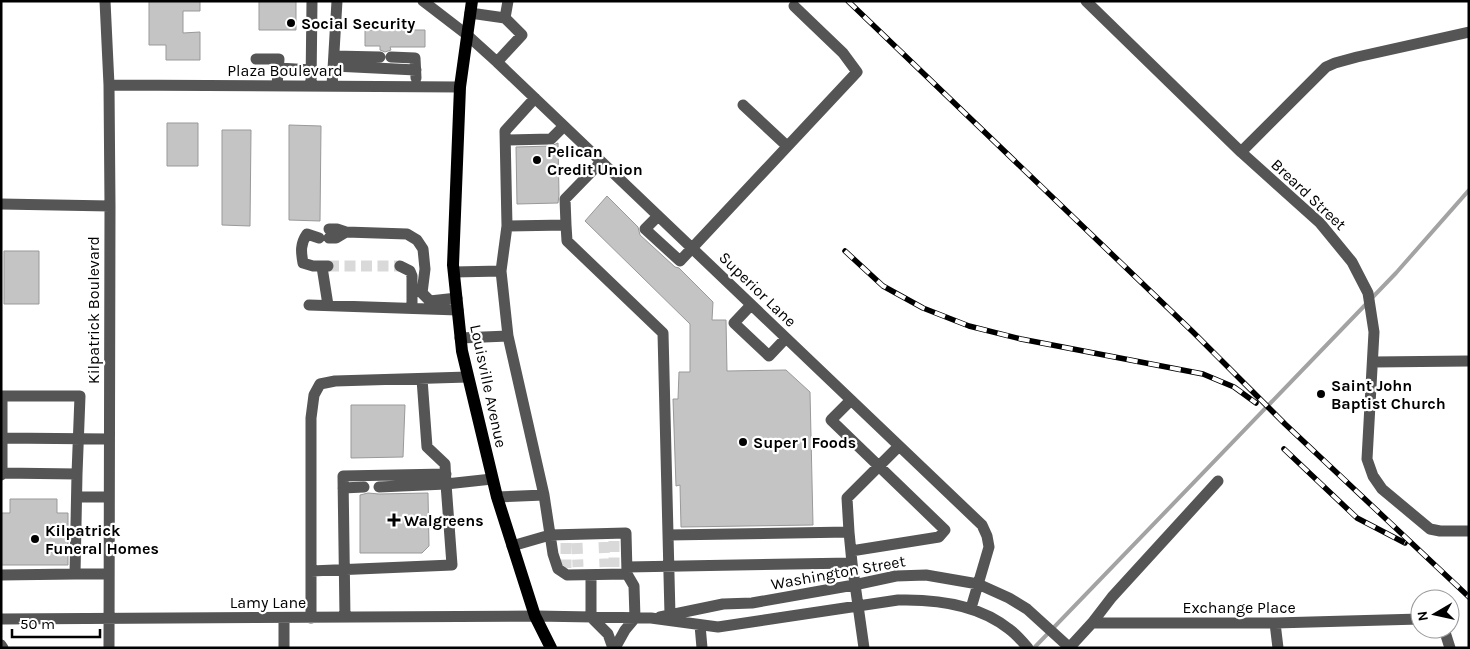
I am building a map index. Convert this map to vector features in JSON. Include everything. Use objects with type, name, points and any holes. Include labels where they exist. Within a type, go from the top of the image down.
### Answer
[{"type":"main road","name":"Louisville Avenue","points":[[471,7],[460,87],[454,272],[460,338],[497,497],[535,616],[551,648]]},
{"type":"street","name":"Kilpatrick Boulevard","points":[[105,1],[109,85],[110,206],[109,648]]},
{"type":"street","points":[[311,86],[312,1]]},
{"type":"street","points":[[332,86],[337,1]]},
{"type":"street","points":[[413,1],[423,1]]},
{"type":"street","name":"Superior Lane","points":[[423,1],[466,34],[497,62],[982,525],[989,547],[971,608]]},
{"type":"street","points":[[505,18],[508,1]]},
{"type":"street","name":"Breard Street","points":[[1086,1],[1241,152],[1320,223],[1352,262],[1368,293],[1373,324],[1367,459],[1373,476],[1382,489],[1430,529],[1469,531]]},
{"type":"street","points":[[658,216],[646,228],[680,261],[857,72],[843,53],[794,6]]},
{"type":"street","points":[[471,7],[505,18],[522,35],[497,62]]},
{"type":"street","points":[[1241,152],[1326,67],[1350,59],[1469,32]]},
{"type":"street","points":[[334,61],[386,57],[415,58],[417,87]]},
{"type":"street","points":[[256,59],[279,59],[278,86]]},
{"type":"street","points":[[334,61],[416,70]]},
{"type":"street","points":[[278,68],[311,70]]},
{"type":"street","name":"Plaza Boulevard","points":[[109,85],[460,87]]},
{"type":"street","points":[[534,98],[505,130],[507,226],[501,271],[508,336],[544,496],[553,554],[558,569],[591,575],[610,571],[669,566],[852,564]]},
{"type":"street","points":[[743,105],[787,146]]},
{"type":"street","points":[[506,140],[551,138],[564,126]]},
{"type":"street","points":[[601,162],[565,199],[567,241],[663,332],[670,615]]},
{"type":"street","points":[[1,204],[110,206]]},
{"type":"street","points":[[507,226],[566,225]]},
{"type":"street","points":[[328,306],[325,267],[303,263],[300,251],[303,240],[308,234],[324,234],[336,238],[346,232],[407,234],[417,240],[423,248],[425,269],[422,293],[430,301],[457,304]]},
{"type":"street","points":[[400,266],[410,271],[412,276],[412,308]]},
{"type":"street","points":[[454,272],[501,271]]},
{"type":"street","points":[[309,305],[412,308],[457,304]]},
{"type":"street","points":[[751,305],[734,323],[769,356],[786,338]]},
{"type":"street","points":[[460,338],[508,336]]},
{"type":"street","points":[[1372,362],[1469,361]]},
{"type":"street","points":[[310,618],[311,418],[314,395],[320,384],[328,382],[468,377]]},
{"type":"street","points":[[311,571],[452,565],[444,464],[426,447],[422,379]]},
{"type":"street","points":[[75,574],[80,396],[2,396],[2,474],[77,474]]},
{"type":"street","points":[[851,400],[831,420],[945,530],[939,537],[851,551]]},
{"type":"street","points":[[2,438],[109,439]]},
{"type":"street","points":[[864,648],[859,606],[854,585],[847,498],[899,446]]},
{"type":"street","points":[[345,617],[343,476],[492,479]]},
{"type":"street","points":[[378,487],[446,479]]},
{"type":"street","points":[[1068,646],[1092,623],[1112,597],[1218,481]]},
{"type":"street","points":[[343,488],[364,487]]},
{"type":"street","points":[[497,497],[544,496]]},
{"type":"street","points":[[77,497],[109,497]]},
{"type":"street","points":[[668,535],[849,532]]},
{"type":"street","points":[[512,546],[550,535],[571,539],[609,538],[626,533],[627,571],[634,586],[635,618],[614,648]]},
{"type":"street","points":[[1,575],[108,574]]},
{"type":"street","points":[[591,575],[592,617],[608,634],[614,648]]},
{"type":"street","name":"Washington Street","points":[[651,618],[723,604],[752,602],[854,585],[896,576],[926,575],[978,584],[1009,598],[1027,609],[1068,646]]},
{"type":"street","name":"Washington Street","points":[[535,616],[651,618],[718,627],[898,600],[924,600],[971,608],[1001,624],[1028,648]]},
{"type":"street","name":"Lamy Lane","points":[[1,619],[535,616]]},
{"type":"street","points":[[284,618],[284,648]]},
{"type":"street","name":"Exchange Place","points":[[1092,623],[1275,624],[1410,620]]},
{"type":"street","points":[[1275,624],[1278,648]]},
{"type":"street","points":[[700,625],[702,648]]},
{"type":"building","points":[[149,1],[200,1],[200,11],[183,11],[183,33],[200,32],[200,60],[166,60],[166,45],[149,45]]},
{"type":"building","points":[[259,1],[296,1],[296,30],[259,30]]},
{"type":"building","points":[[374,25],[411,25],[411,30],[425,30],[425,47],[390,47],[391,50],[385,52],[380,50],[380,46],[365,46],[365,30],[374,30]]},
{"type":"building","points":[[167,123],[198,123],[198,166],[167,166]]},
{"type":"building","points":[[289,125],[321,126],[320,221],[289,220]]},
{"type":"building","points":[[222,130],[251,130],[250,226],[222,225]]},
{"type":"building","points":[[558,143],[558,203],[517,204],[516,147],[551,146]]},
{"type":"building","name":"Super 1 Foods","points":[[607,196],[638,227],[640,235],[675,267],[679,268],[713,302],[712,320],[726,320],[727,371],[786,370],[810,392],[813,525],[681,527],[680,485],[676,486],[673,399],[678,399],[679,372],[690,372],[690,324],[585,221]]},
{"type":"building","points":[[4,251],[39,251],[39,304],[4,304]]},
{"type":"building","points":[[351,405],[405,405],[403,457],[351,458]]},
{"type":"building","name":"Walgreens","points":[[368,493],[428,493],[429,546],[422,553],[360,553],[360,495]]},
{"type":"building","name":"Kilpatrick Funeral Homes","points":[[10,499],[57,499],[57,513],[68,513],[68,565],[1,565],[1,513],[10,513]]},
{"type":"waterway","points":[[1034,648],[1396,273],[1469,190]]},
{"type":"tunnel","points":[[328,266],[400,266]]},
{"type":"tunnel","points":[[614,541],[614,567]]},
{"type":"tunnel","points":[[604,542],[605,567]]},
{"type":"tunnel","points":[[566,543],[566,568]]},
{"type":"tunnel","points":[[577,543],[578,567]]},
{"type":"railway","points":[[848,1],[1194,333],[1285,424],[1469,597]]},
{"type":"railway","points":[[845,251],[883,286],[923,308],[969,326],[1021,339],[1203,374],[1234,387],[1256,403]]},
{"type":"railway","points":[[1284,449],[1357,518],[1405,543]]},
{"type":"place","name":"Social Security","points":[[291,23]]},
{"type":"place","name":"Pelican Credit Union","points":[[537,160]]},
{"type":"place","name":"Saint John Baptist Church","points":[[1321,394]]},
{"type":"place","name":"Super 1 Foods","points":[[743,442]]},
{"type":"place","name":"Walgreens","points":[[394,520]]},
{"type":"place","name":"Kilpatrick Funeral Homes","points":[[35,539]]}]
